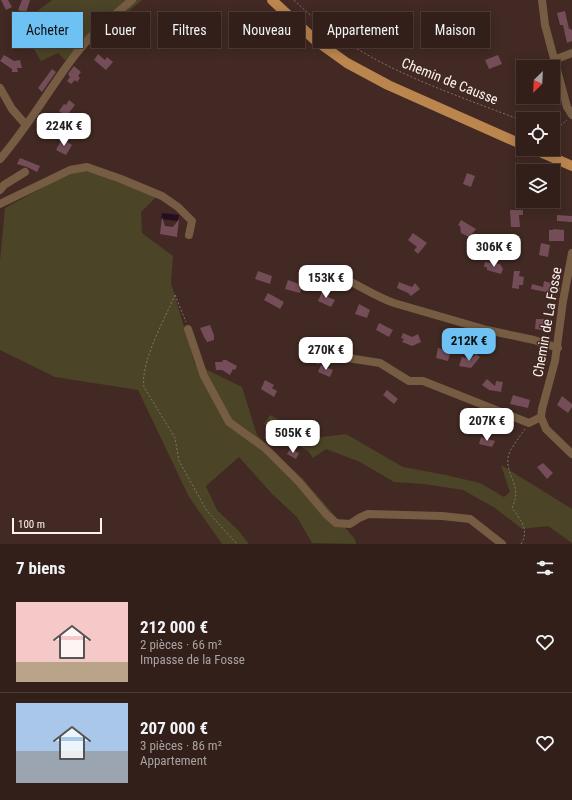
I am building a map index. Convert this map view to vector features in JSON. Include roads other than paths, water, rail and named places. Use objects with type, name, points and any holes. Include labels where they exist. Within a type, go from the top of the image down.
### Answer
[{"type":"main road","points":[[272,0],[315,40],[348,63],[388,85],[516,141]]},
{"type":"main road","points":[[549,156],[572,166]]},
{"type":"street","points":[[0,159],[76,55],[94,34],[132,0]]},
{"type":"street","points":[[542,0],[545,25],[554,60],[572,53]]},
{"type":"street","points":[[560,82],[570,117]]},
{"type":"street","points":[[0,88],[12,109],[26,125]]},
{"type":"street","points":[[0,204],[70,170],[87,167],[121,178],[162,196],[178,207],[192,221],[189,235]]},
{"type":"street","points":[[0,190],[4,185],[25,172]]},
{"type":"street","name":"Chemin de La Fosse","points":[[541,417],[558,348],[563,301],[572,253]]},
{"type":"street","points":[[329,272],[344,278],[394,304],[486,330],[534,340],[558,348]]},
{"type":"street","points":[[563,301],[571,304]]},
{"type":"street","points":[[188,330],[204,376],[229,422],[265,448],[299,482],[326,514],[336,523],[350,524],[368,514],[442,516],[470,519],[502,544]]},
{"type":"street","points":[[318,360],[322,354],[380,363],[410,381],[423,381],[529,423],[541,417],[546,429],[572,454]]}]
